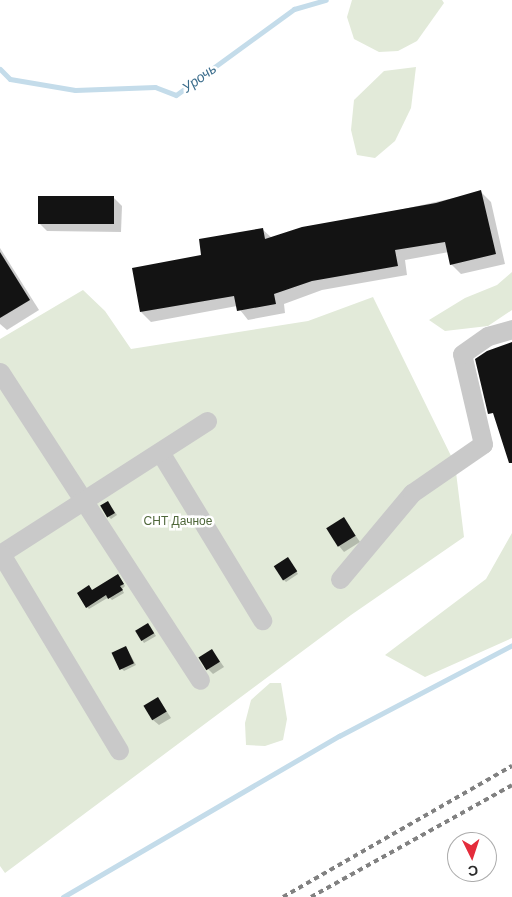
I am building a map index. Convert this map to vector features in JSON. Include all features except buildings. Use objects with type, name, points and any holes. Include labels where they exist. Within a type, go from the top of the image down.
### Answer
[{"type":"street","points":[[340,579],[412,493],[483,444],[462,354],[488,336],[512,329]]},
{"type":"street","points":[[0,372],[200,680]]},
{"type":"street","points":[[119,750],[0,554],[207,422]]},
{"type":"street","points":[[160,452],[262,620]]},
{"type":"green space","points":[[352,0],[442,0],[444,3],[417,41],[398,51],[379,52],[354,39],[347,17]]},
{"type":"green space","points":[[416,67],[411,108],[395,141],[375,158],[357,155],[351,130],[354,100],[384,71]]},
{"type":"green space","points":[[512,272],[512,310],[488,326],[445,331],[429,320],[465,298],[497,285]]},
{"type":"green space","name":"СНТ Дачное","points":[[83,290],[105,311],[131,349],[308,321],[373,297],[455,464],[464,537],[351,615],[5,873],[0,866],[0,339]]},
{"type":"green space","points":[[512,533],[512,638],[425,677],[385,655],[486,579]]},
{"type":"green space","points":[[270,683],[281,683],[287,719],[283,740],[265,746],[246,745],[245,723],[251,700]]},
{"type":"waterway","name":"Урочь","points":[[0,69],[10,79],[75,90],[155,87],[176,95],[294,9],[326,0]]},
{"type":"waterway","points":[[63,897],[339,736],[512,645]]},
{"type":"railway","points":[[283,897],[512,766]]},
{"type":"railway","points":[[311,897],[512,785]]}]
